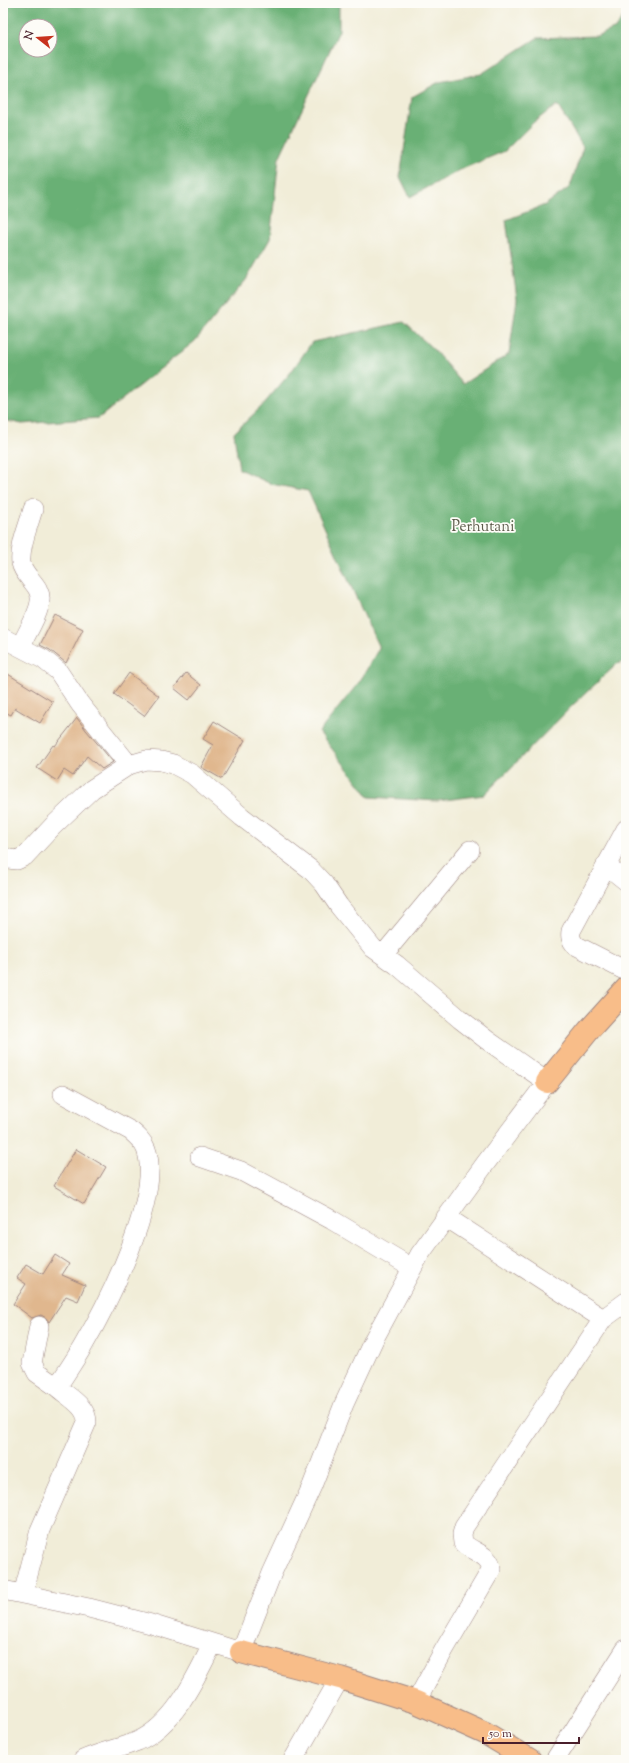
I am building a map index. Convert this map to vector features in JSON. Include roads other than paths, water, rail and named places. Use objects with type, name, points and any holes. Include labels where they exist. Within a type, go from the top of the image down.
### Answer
[{"type":"main road","points":[[547,1082],[589,1030],[626,989]]},
{"type":"main road","points":[[241,1652],[340,1678],[416,1702],[485,1733],[530,1760]]},
{"type":"street","points":[[21,646],[40,601],[39,590],[25,572],[22,564],[21,553],[33,509]]},
{"type":"street","points":[[3,638],[21,646],[43,659],[58,671],[80,704],[129,765]]},
{"type":"street","points":[[3,856],[8,859],[17,860],[25,856],[53,826],[92,789],[129,765],[146,760],[161,760],[173,764],[192,774],[242,817],[310,870],[324,884],[364,939],[373,948],[415,979],[466,1024],[547,1082],[446,1217],[412,1268],[374,1339],[344,1404],[312,1486],[272,1573],[241,1652],[212,1645],[135,1620],[89,1608],[3,1590]]},
{"type":"street","points":[[626,829],[570,936],[575,944],[626,971]]},
{"type":"street","points":[[383,955],[470,850]]},
{"type":"street","points":[[606,865],[626,881]]},
{"type":"street","points":[[57,1387],[83,1347],[114,1289],[139,1223],[146,1194],[149,1170],[146,1150],[131,1130],[63,1094]]},
{"type":"street","points":[[200,1157],[241,1171],[332,1220],[412,1268]]},
{"type":"street","points":[[446,1217],[603,1319]]},
{"type":"street","points":[[416,1702],[444,1650],[491,1570],[492,1564],[488,1559],[463,1543],[462,1534],[464,1527],[603,1319],[626,1302]]},
{"type":"street","points":[[23,1594],[40,1530],[87,1422],[87,1415],[84,1409],[57,1387],[37,1374],[32,1363],[39,1326]]},
{"type":"street","points":[[83,1760],[139,1740],[157,1729],[191,1687],[212,1645]]},
{"type":"street","points":[[555,1760],[626,1649]]},
{"type":"street","points":[[293,1760],[340,1678]]},
{"type":"park label","name":"Perhutani","points":[[483,526]]}]
